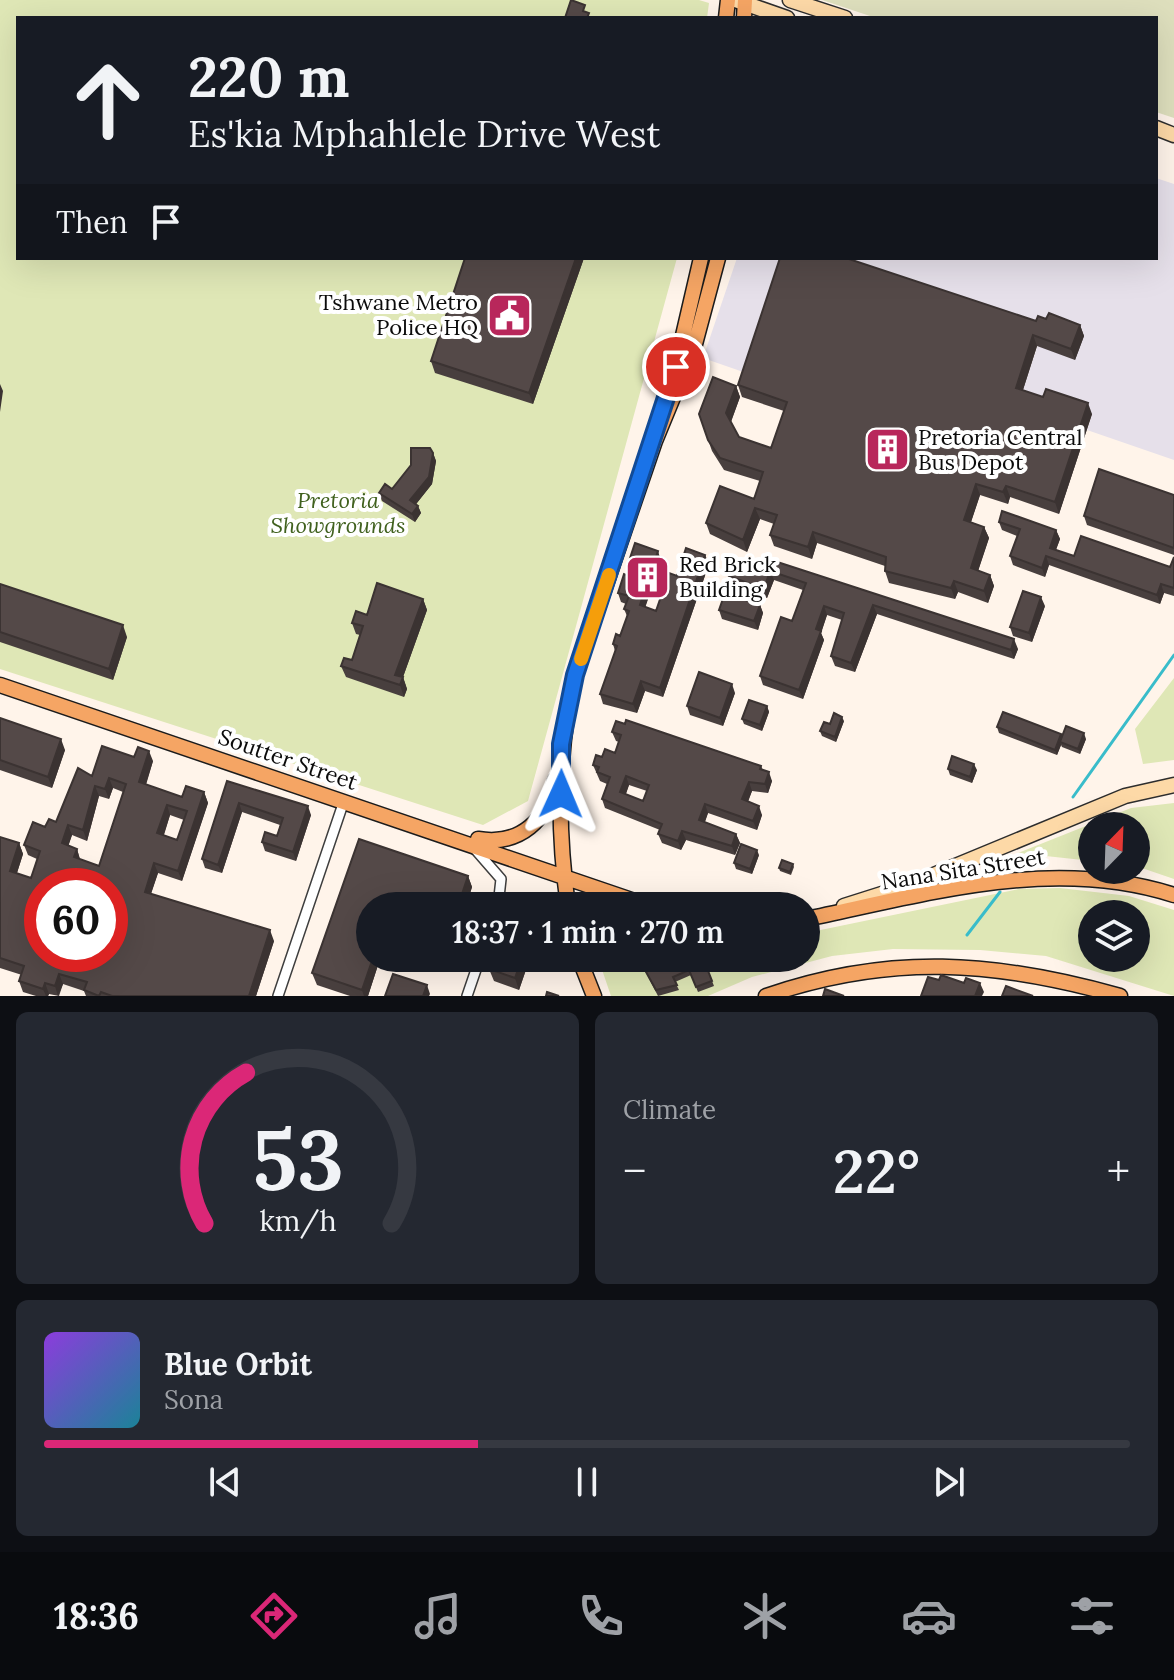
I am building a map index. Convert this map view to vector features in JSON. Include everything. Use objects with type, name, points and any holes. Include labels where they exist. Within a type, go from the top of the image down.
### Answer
[{"type":"main road","points":[[428,829],[493,841],[524,832],[537,822],[550,800],[575,675],[655,441],[683,342],[701,260]]},
{"type":"main road","points":[[655,441],[695,344],[717,260]]},
{"type":"main road","name":"Soutter Street","points":[[0,685],[563,874]]},
{"type":"main road","points":[[561,744],[566,892]]},
{"type":"main road","points":[[563,874],[611,892]]},
{"type":"main road","name":"Nana Sita Street","points":[[820,916],[940,891],[1048,876],[1116,880],[1174,895]]},
{"type":"main road","points":[[766,996],[878,967],[965,965],[1020,972],[1120,996]]},
{"type":"main road","points":[[585,972],[594,996]]},
{"type":"street","points":[[790,0],[839,16]]},
{"type":"street","points":[[742,5],[780,16]]},
{"type":"street","points":[[820,914],[907,886],[1125,796],[1174,785]]},
{"type":"street","points":[[278,996],[344,801]]},
{"type":"street","points":[[469,843],[500,875],[501,892]]},
{"type":"street","points":[[467,996],[475,972]]},
{"type":"shaded area","points":[[1158,179],[1174,184],[1174,460],[1087,430],[1092,414],[1012,397],[1025,383],[1038,344],[821,260],[1158,260]]},
{"type":"shaded area","points":[[736,260],[785,260],[749,374],[703,358]]},
{"type":"green space","name":"Pretoria Showgrounds","points":[[0,0],[699,0],[709,3],[707,16],[16,16],[16,260],[676,260],[528,801],[483,825],[0,669]]},
{"type":"green space","points":[[822,0],[1174,0],[1174,118],[1158,113],[1158,16],[870,16]]},
{"type":"green space","points":[[1174,678],[1174,760],[1143,764],[1135,729]]},
{"type":"green space","points":[[1174,803],[1174,879],[1150,871],[1150,812],[1121,812]]},
{"type":"green space","points":[[1078,829],[1078,859],[1018,853]]},
{"type":"green space","points":[[1060,888],[1142,900],[1078,900],[1078,966],[1046,956],[980,950],[893,949],[820,959],[820,930],[1019,889]]},
{"type":"green space","points":[[1150,903],[1174,910],[1174,996],[1097,972],[1150,972]]},
{"type":"green space","points":[[603,972],[771,972],[708,996],[611,996]]},
{"type":"building","points":[[571,0],[585,5],[583,11],[589,13],[588,16],[566,16]]},
{"type":"building","name":"Tshwane Metro Police HQ","points":[[464,260],[575,260],[529,393],[431,361]]},
{"type":"building","name":"Pretoria Central Bus Depot","points":[[779,260],[852,260],[1036,321],[1038,316],[1046,319],[1049,313],[1080,325],[1071,349],[1033,335],[1016,388],[1043,397],[1046,389],[1088,403],[1055,502],[1006,486],[1003,492],[976,484],[964,520],[984,527],[971,568],[990,575],[984,591],[954,581],[951,588],[885,571],[886,557],[813,532],[808,547],[770,535],[777,515],[755,508],[743,540],[706,523],[720,486],[754,499],[763,472],[720,458],[708,440],[699,414],[713,377],[736,386],[726,413],[739,437],[771,448],[787,402],[738,385]]},
{"type":"building","points":[[411,448],[430,448],[433,453],[429,477],[410,500],[418,506],[412,514],[379,493],[385,484],[392,489],[411,465]]},
{"type":"building","points":[[1099,469],[1174,495],[1174,548],[1084,516]]},
{"type":"building","points":[[1002,511],[1056,530],[1050,548],[1074,556],[1081,536],[1170,567],[1174,557],[1174,588],[1161,584],[1157,595],[1046,556],[1042,568],[1010,556],[1020,529],[999,522]]},
{"type":"building","points":[[635,543],[658,551],[640,605],[656,611],[669,573],[677,576],[686,548],[705,555],[660,688],[641,681],[633,704],[600,694],[617,646],[613,644],[616,634],[620,636],[629,611],[624,609],[629,596],[618,593],[624,574],[633,578],[639,561],[630,558]]},
{"type":"building","points":[[765,558],[1014,639],[1011,650],[873,605],[851,663],[831,656],[844,613],[824,606],[816,629],[821,631],[799,690],[760,676],[781,617],[792,621],[806,583],[770,571],[764,589],[729,576],[733,565],[741,568],[742,564],[761,571]]},
{"type":"building","points":[[377,583],[423,599],[395,675],[403,677],[400,685],[341,666],[344,658],[352,660],[363,626],[352,623],[356,611],[367,615]]},
{"type":"building","points":[[0,584],[123,625],[109,669],[0,632]]},
{"type":"building","points":[[1023,591],[1041,597],[1029,633],[1010,627]]},
{"type":"building","points":[[725,593],[760,605],[754,621],[719,610]]},
{"type":"building","points":[[699,672],[732,684],[720,718],[687,706]]},
{"type":"building","points":[[749,700],[767,706],[760,725],[742,719]]},
{"type":"building","points":[[1003,712],[1061,734],[1055,750],[997,727]]},
{"type":"building","points":[[834,713],[842,717],[835,737],[820,731],[824,722],[830,724]]},
{"type":"building","points":[[0,718],[61,739],[48,777],[0,760]]},
{"type":"building","points":[[626,720],[761,766],[760,769],[769,772],[765,784],[749,782],[742,799],[759,806],[753,821],[705,804],[699,820],[736,834],[732,846],[682,831],[678,841],[658,834],[662,824],[602,799],[610,777],[597,772],[599,767],[593,765],[596,755],[602,757],[605,749],[615,753],[621,735],[612,732],[616,721],[625,724]],"holes":[[[626,776],[649,785],[643,801],[620,792]]]},
{"type":"building","points":[[1066,726],[1084,733],[1078,749],[1060,742]]},
{"type":"building","points":[[102,746],[134,757],[138,747],[149,751],[139,782],[182,797],[186,786],[204,792],[178,871],[154,863],[145,892],[270,930],[249,996],[112,996],[101,992],[99,996],[84,990],[87,982],[59,974],[55,986],[45,983],[43,989],[19,981],[24,966],[24,972],[128,972],[128,868],[34,868],[40,851],[24,845],[33,822],[45,827],[49,819],[56,822],[78,768],[92,776]],"holes":[[[109,778],[126,784],[99,866],[74,857],[77,849],[62,843],[68,825],[83,830],[95,786],[105,789]],[[167,805],[187,811],[177,840],[157,833]]]},
{"type":"building","points":[[952,756],[974,764],[970,777],[948,769]]},
{"type":"building","points":[[227,781],[308,806],[293,852],[262,842],[265,832],[277,836],[283,818],[239,803],[218,865],[202,859]]},
{"type":"building","points":[[0,837],[19,843],[10,871],[24,876],[24,966],[0,958]]},
{"type":"building","points":[[359,839],[468,876],[463,892],[356,892],[356,972],[368,972],[362,990],[312,973]]},
{"type":"building","points":[[741,844],[757,850],[750,869],[734,863]]},
{"type":"building","points":[[782,860],[793,864],[790,872],[779,868]]},
{"type":"building","points":[[498,972],[517,972],[515,978]]},
{"type":"building","points":[[646,972],[684,972],[673,977],[677,985],[656,990]]},
{"type":"building","points":[[690,972],[708,972],[712,981],[696,987]]},
{"type":"building","points":[[393,974],[427,985],[423,996],[385,996]]},
{"type":"building","points":[[941,975],[964,983],[966,978],[980,983],[975,996],[921,996],[928,977],[939,980]]},
{"type":"building","points":[[1006,986],[1033,996],[1002,996]]},
{"type":"building","points":[[825,989],[844,996],[823,996]]},
{"type":"waterway","points":[[1073,797],[1174,655]]},
{"type":"waterway","points":[[967,935],[1000,892]]},
{"type":"slow traffic","points":[[581,659],[609,575]]},
{"type":"place","name":"Tshwane Metro Police HQ","points":[[509,315]]},
{"type":"place","name":"Pretoria Central Bus Depot","points":[[887,450]]},
{"type":"place","name":"Red Brick Building","points":[[648,577]]},
{"type":"route","points":[[561,794],[561,744],[575,675],[655,441],[676,367]]}]
